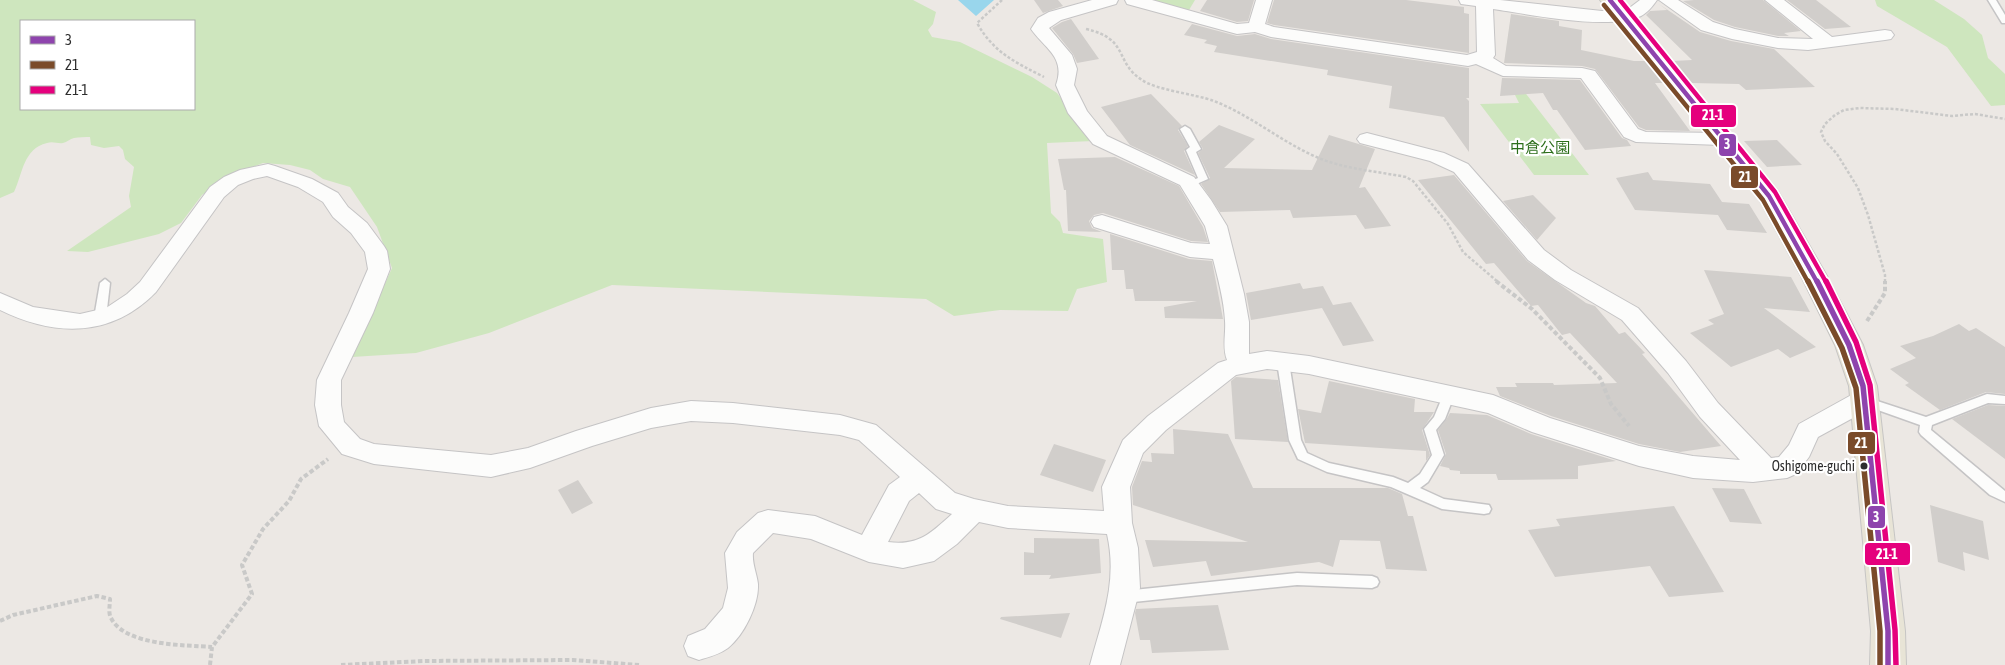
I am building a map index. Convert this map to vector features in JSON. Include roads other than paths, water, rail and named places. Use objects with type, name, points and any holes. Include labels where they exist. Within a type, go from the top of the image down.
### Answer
[{"type":"main road","points":[[1616,8],[1769,196],[1814,276],[1849,345],[1863,386],[1888,631],[1888,665]]},
{"type":"street","points":[[1110,0],[1054,16],[1043,24],[1040,29],[1068,62],[1070,77],[1065,85],[1078,113],[1100,140],[1186,181],[1201,200],[1216,226],[1233,294],[1237,322],[1236,351],[1241,364]]},
{"type":"street","points":[[1133,0],[1237,29],[1256,27],[1271,32],[1468,62],[1486,56],[1484,1]]},
{"type":"street","points":[[1256,27],[1264,0]]},
{"type":"street","points":[[1466,0],[1581,15],[1616,8],[1635,12],[1649,0]]},
{"type":"street","points":[[1667,0],[1700,23],[1725,32],[1793,44],[1885,35]]},
{"type":"street","points":[[1773,0],[1828,42]]},
{"type":"street","points":[[1478,58],[1503,71],[1582,73],[1589,75],[1630,133],[1643,138],[1721,139]]},
{"type":"street","points":[[1367,139],[1437,157],[1461,168],[1536,255],[1562,275],[1630,314],[1678,367],[1709,410],[1766,470]]},
{"type":"street","points":[[0,301],[28,314],[80,322],[100,318],[123,308],[148,287],[217,192],[231,181],[247,174],[268,170],[305,183],[331,198],[340,212],[359,228],[376,251],[379,269],[361,313],[329,380],[328,405],[332,426],[351,447],[374,454],[490,466],[530,458],[585,438],[651,418],[690,411],[733,413],[840,424],[867,432],[946,501],[974,510],[1008,517],[1118,524]]},
{"type":"street","points":[[1102,222],[1190,250],[1222,252]]},
{"type":"street","points":[[1105,665],[1125,588],[1124,548],[1118,524],[1116,487],[1132,447],[1157,423],[1228,369],[1241,364],[1267,360],[1309,365],[1493,405],[1541,425],[1639,456],[1693,467],[1753,472],[1787,466],[1800,450],[1808,431],[1864,400]]},
{"type":"street","points":[[869,550],[900,493],[920,477]]},
{"type":"street","points":[[699,646],[710,645],[722,635],[739,604],[744,586],[740,570],[739,552],[754,532],[768,521],[815,528],[869,550],[903,556],[924,552],[947,536],[974,510]]},
{"type":"lane","points":[[1992,0],[2005,21]]},
{"type":"lane","points":[[1185,129],[1196,149],[1191,150],[1203,179],[1189,184]]},
{"type":"lane","points":[[100,318],[105,283]]},
{"type":"lane","points":[[1283,362],[1295,440],[1302,456],[1327,467],[1393,482],[1442,504],[1484,509]]},
{"type":"lane","points":[[1410,489],[1424,478],[1438,455],[1430,429],[1439,419],[1448,396]]},
{"type":"lane","points":[[1864,400],[1926,422],[1987,398],[2005,400]]},
{"type":"lane","points":[[1926,422],[1925,432],[1995,491],[2005,497]]},
{"type":"lane","points":[[1123,598],[1298,579],[1372,582]]},
{"type":"water","points":[[958,0],[994,0],[976,16]]},
{"type":"place","name":"Oshigome-guchi","points":[[1864,466]]},
{"type":"park label","name":"中倉公園","points":[[1540,148]]}]
